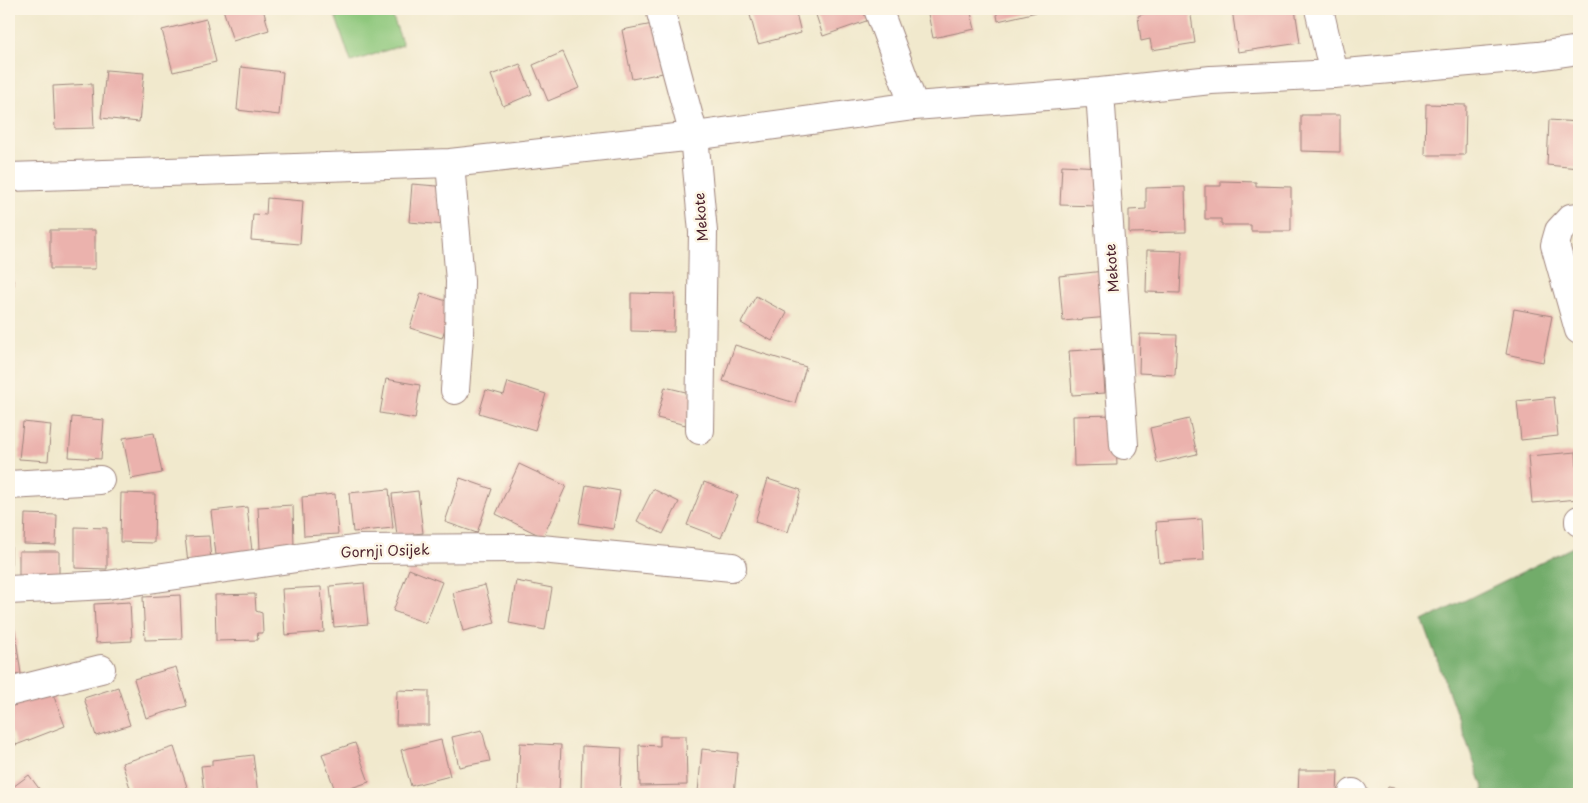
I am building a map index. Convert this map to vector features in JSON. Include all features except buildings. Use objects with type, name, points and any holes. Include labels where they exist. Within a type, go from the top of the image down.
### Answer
[{"type":"street","name":"Mekote","points":[[660,9],[694,136],[703,232],[700,430]]},
{"type":"street","points":[[878,9],[914,106]]},
{"type":"street","points":[[1319,9],[1334,74]]},
{"type":"street","points":[[9,176],[450,163],[694,136],[914,106],[1100,92],[1210,80],[1334,74],[1538,56],[1579,50]]},
{"type":"street","name":"Mekote","points":[[1100,92],[1124,445]]},
{"type":"street","points":[[450,163],[460,281],[459,336],[455,390]]},
{"type":"street","points":[[1579,217],[1571,218],[1559,231],[1555,245],[1579,330]]},
{"type":"street","points":[[9,485],[100,480]]},
{"type":"street","name":"Gornji Osijek","points":[[9,590],[107,585],[360,550],[530,548],[732,567]]},
{"type":"street","points":[[9,692],[101,669]]},
{"type":"green space","points":[[333,9],[390,9],[403,45],[351,62]]},
{"type":"green space","points":[[1579,544],[1579,794],[1478,794],[1484,790],[1423,621]]}]
